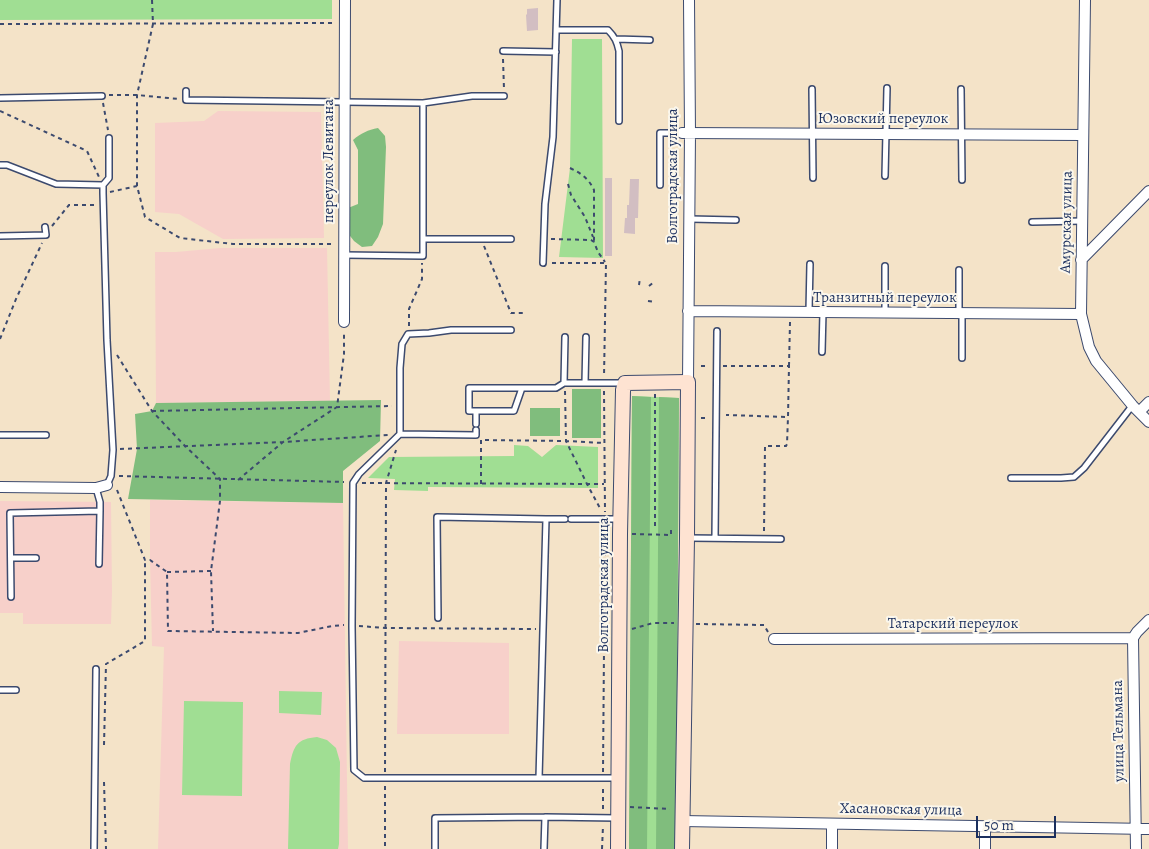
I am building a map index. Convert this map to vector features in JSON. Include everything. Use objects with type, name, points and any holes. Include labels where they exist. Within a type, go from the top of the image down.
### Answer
[{"type":"street","name":"переулок Левитана","points":[[344,322],[345,0]]},
{"type":"street","name":"Волгоградская улица","points":[[682,849],[687,538],[689,219],[686,133],[689,0]]},
{"type":"street","name":"Амурская улица","points":[[1086,0],[1082,314],[1092,354],[1136,409],[1149,422]]},
{"type":"street","name":"Юзовский переулок","points":[[686,133],[1083,135]]},
{"type":"street","points":[[1082,260],[1149,191]]},
{"type":"street","name":"Транзитный переулок","points":[[688,311],[1082,314]]},
{"type":"street","points":[[625,383],[688,382]]},
{"type":"street","name":"Волгоградская улица","points":[[618,849],[621,519],[623,390],[625,383]]},
{"type":"street","points":[[1136,409],[1149,402]]},
{"type":"street","points":[[0,487],[96,488],[109,480]]},
{"type":"street","points":[[1133,638],[1136,632],[1149,620]]},
{"type":"street","name":"Татарский переулок","points":[[774,639],[1133,638]]},
{"type":"street","name":"улица Тельмана","points":[[1133,638],[1136,849]]},
{"type":"street","name":"Хасановская улица","points":[[682,821],[1149,829]]},
{"type":"street","points":[[832,824],[832,849]]},
{"type":"street","points":[[985,849],[986,826]]},
{"type":"lane","points":[[544,263],[545,204],[553,136],[557,0]]},
{"type":"lane","points":[[557,30],[608,30],[616,40],[618,50],[619,121]]},
{"type":"lane","points":[[616,40],[650,40]]},
{"type":"lane","points":[[504,51],[556,52]]},
{"type":"lane","points":[[885,176],[887,88]]},
{"type":"lane","points":[[812,89],[813,178]]},
{"type":"lane","points":[[961,89],[962,180]]},
{"type":"lane","points":[[186,91],[186,100],[423,103],[472,96],[504,96]]},
{"type":"lane","points":[[0,98],[102,96]]},
{"type":"lane","points":[[344,255],[422,256],[423,103]]},
{"type":"lane","points":[[660,185],[660,133],[686,133]]},
{"type":"lane","points":[[109,138],[109,178],[103,185],[107,340],[113,450],[109,480]]},
{"type":"lane","points":[[0,165],[7,165],[56,184],[103,185]]},
{"type":"lane","points":[[689,219],[736,220]]},
{"type":"lane","points":[[1032,222],[1082,222]]},
{"type":"lane","points":[[0,236],[46,234],[45,227]]},
{"type":"lane","points":[[423,239],[511,239]]},
{"type":"lane","points":[[809,312],[810,264]]},
{"type":"lane","points":[[885,266],[885,313]]},
{"type":"lane","points":[[959,270],[962,358]]},
{"type":"lane","points":[[822,352],[823,312]]},
{"type":"lane","points":[[400,434],[400,368],[402,344],[408,334],[451,330],[511,330]]},
{"type":"lane","points":[[715,538],[716,330]]},
{"type":"lane","points":[[564,383],[565,337]]},
{"type":"lane","points":[[585,383],[586,338]]},
{"type":"lane","points":[[522,388],[514,411],[469,411],[469,388],[522,388],[556,388],[564,383],[625,383]]},
{"type":"lane","points":[[1011,478],[1074,477],[1136,409]]},
{"type":"lane","points":[[476,411],[476,435],[400,434],[359,474],[354,482],[352,626],[354,770],[364,778],[619,778]]},
{"type":"lane","points":[[0,435],[46,435]]},
{"type":"lane","points":[[96,488],[100,502],[99,564]]},
{"type":"lane","points":[[11,597],[10,513],[100,511]]},
{"type":"lane","points":[[438,618],[437,518],[621,519]]},
{"type":"lane","points":[[539,778],[546,519]]},
{"type":"lane","points":[[687,538],[781,539]]},
{"type":"lane","points":[[11,558],[36,558]]},
{"type":"lane","points":[[94,849],[96,669]]},
{"type":"lane","points":[[0,690],[16,690]]},
{"type":"lane","points":[[434,849],[435,818],[603,818],[618,812]]},
{"type":"lane","points":[[544,849],[545,817]]},
{"type":"path","points":[[152,0],[153,24],[137,95],[137,186],[145,217],[180,238],[233,244],[343,244]]},
{"type":"path","points":[[0,24],[336,23]]},
{"type":"path","points":[[504,51],[504,96]]},
{"type":"path","points":[[109,138],[102,96],[137,95],[186,100]]},
{"type":"path","points":[[0,111],[87,151],[103,185]]},
{"type":"path","points":[[570,168],[582,174],[594,190],[594,242]]},
{"type":"path","points":[[568,184],[571,196],[589,225],[598,252],[606,263],[604,384],[606,519],[602,849]]},
{"type":"path","points":[[0,339],[16,298],[46,234],[69,205],[95,205],[103,194],[137,186]]},
{"type":"path","points":[[481,239],[511,313],[526,313]]},
{"type":"path","points":[[544,239],[591,240],[594,242]]},
{"type":"path","points":[[408,334],[410,309],[422,278],[422,256]]},
{"type":"path","points":[[544,263],[606,263]]},
{"type":"path","points":[[639,285],[640,278]]},
{"type":"path","points":[[648,286],[654,282]]},
{"type":"path","points":[[648,302],[655,302]]},
{"type":"path","points":[[238,480],[283,442],[337,407],[344,354],[344,322]]},
{"type":"path","points":[[764,531],[765,446],[786,446],[787,444],[790,325]]},
{"type":"path","points":[[107,340],[152,411],[220,479],[220,501],[211,571],[213,631]]},
{"type":"path","points":[[701,366],[789,366]]},
{"type":"path","points":[[564,383],[566,441],[606,519]]},
{"type":"path","points":[[654,391],[655,527]]},
{"type":"path","points":[[152,411],[400,406]]},
{"type":"path","points":[[726,415],[788,416]]},
{"type":"path","points":[[113,450],[400,434],[386,483],[385,849]]},
{"type":"path","points":[[481,484],[481,440],[604,443]]},
{"type":"path","points":[[104,748],[106,664],[145,641],[145,560],[109,480]]},
{"type":"path","points":[[628,534],[671,535],[671,526]]},
{"type":"path","points":[[145,560],[150,560],[167,572],[211,571]]},
{"type":"path","points":[[167,572],[168,631],[298,633],[332,626],[542,629]]},
{"type":"path","points":[[692,624],[764,626],[768,634],[774,639]]},
{"type":"path","points":[[103,775],[106,849]]},
{"type":"path","points":[[618,812],[673,809]]},
{"type":"shaded area","points":[[538,8],[538,30],[527,31],[527,9]]},
{"type":"shaded area","points":[[218,111],[321,112],[324,238],[223,239],[179,214],[155,212],[155,123],[204,121]]},
{"type":"shaded area","points":[[605,178],[612,178],[612,256],[605,256]]},
{"type":"shaded area","points":[[630,179],[639,179],[638,218],[635,218],[635,234],[624,233],[627,205],[629,205]]},
{"type":"shaded area","points":[[220,248],[327,248],[330,401],[156,403],[155,252]]},
{"type":"shaded area","points":[[150,500],[343,503],[348,849],[158,849],[164,647],[152,646]]},
{"type":"shaded area","points":[[0,501],[111,502],[111,624],[23,624],[23,613],[0,613]]},
{"type":"shaded area","points":[[399,641],[509,643],[509,734],[397,734]]},
{"type":"green space","points":[[0,0],[332,0],[332,19],[0,20]]},
{"type":"green space","points":[[572,39],[602,39],[603,258],[559,257],[570,168]]},
{"type":"green space","points":[[378,128],[385,136],[386,147],[383,224],[372,246],[362,247],[347,232],[348,208],[358,204],[358,150],[353,140],[365,132]]},
{"type":"green space","points":[[572,389],[601,389],[601,438],[572,438]]},
{"type":"green space","points":[[632,396],[679,398],[676,849],[629,849]]},
{"type":"green space","points":[[632,396],[651,397],[647,849],[629,849]]},
{"type":"green space","points":[[659,397],[679,398],[676,849],[656,849]]},
{"type":"green space","points":[[381,400],[380,441],[343,471],[343,503],[128,499],[137,449],[135,414],[152,411],[156,403]]},
{"type":"green space","points":[[530,408],[560,408],[560,436],[530,436]]},
{"type":"green space","points":[[514,445],[528,446],[542,457],[556,445],[598,447],[598,488],[428,487],[428,491],[394,490],[395,479],[368,478],[389,457],[514,456]]},
{"type":"green space","points":[[279,691],[322,692],[321,715],[279,713]]},
{"type":"green space","points":[[184,701],[243,702],[242,796],[182,795]]},
{"type":"green space","points":[[317,737],[327,740],[336,748],[340,762],[338,849],[288,849],[291,757],[297,744],[305,739]]}]
